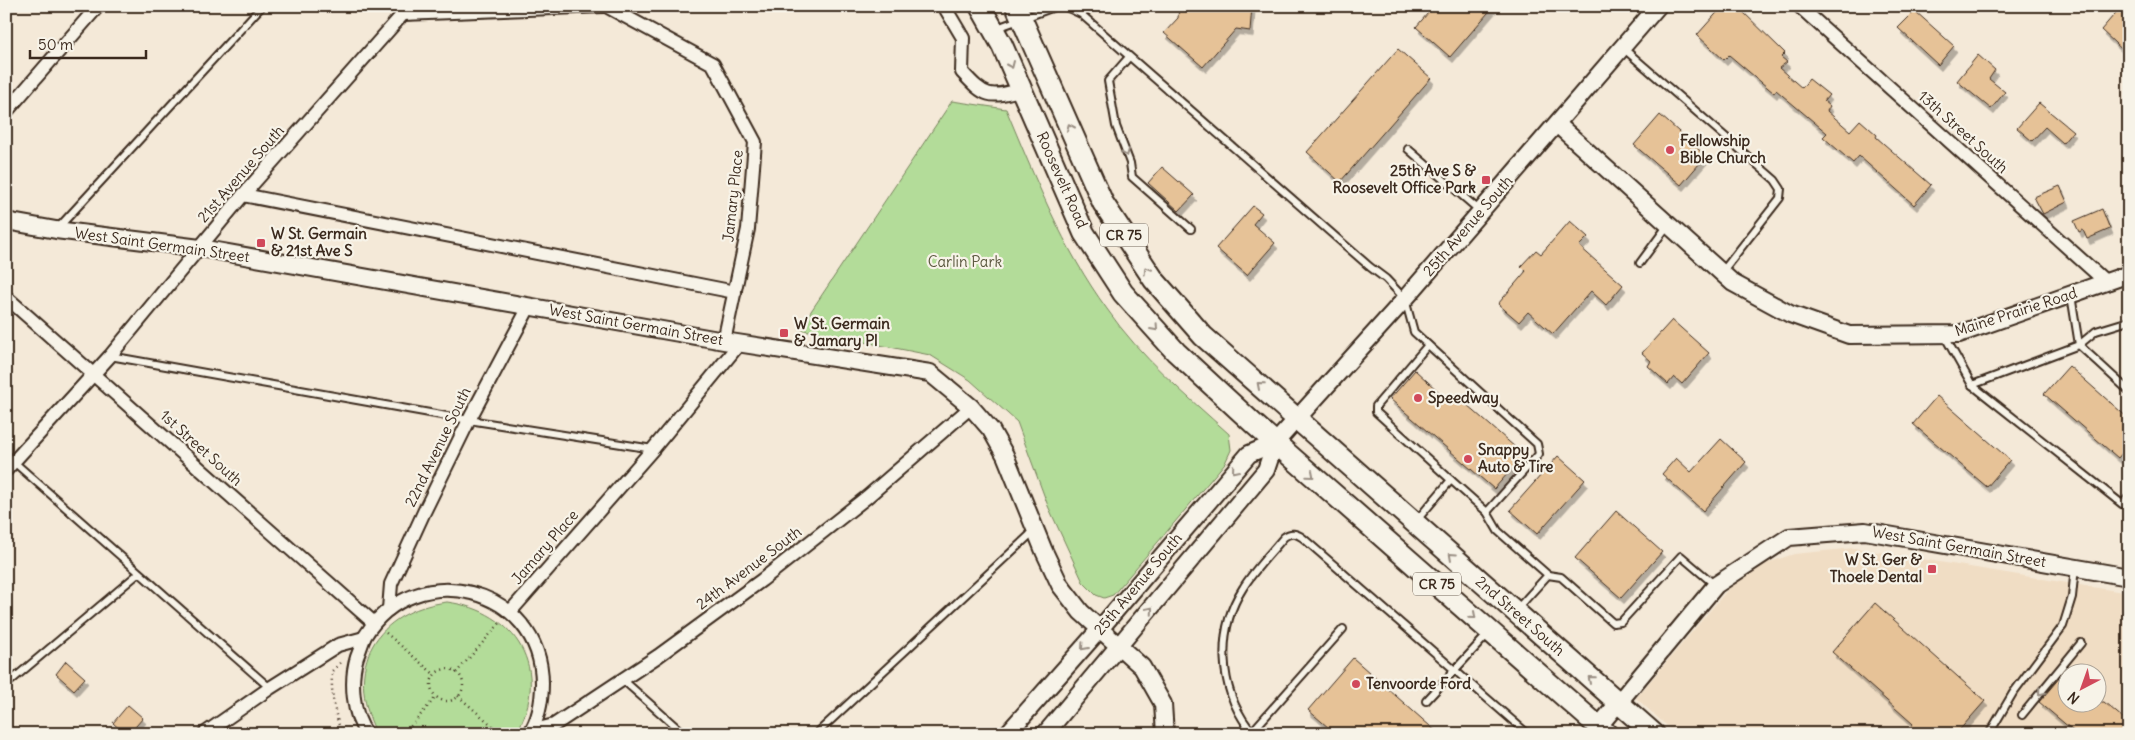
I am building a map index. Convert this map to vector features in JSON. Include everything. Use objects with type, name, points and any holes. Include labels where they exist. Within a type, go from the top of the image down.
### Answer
[{"type":"main road","name":"Roosevelt Road","points":[[980,6],[1022,89],[1084,233],[1123,293],[1176,352],[1275,443]]},
{"type":"main road","name":"Roosevelt Road","points":[[1018,12],[1103,203],[1154,280],[1203,336],[1296,418]]},
{"type":"main road","name":"2nd Street South","points":[[1296,418],[1654,734]]},
{"type":"main road","name":"2nd Street South","points":[[1275,443],[1490,631],[1599,731]]},
{"type":"street","points":[[6,112],[98,6]]},
{"type":"street","name":"Jamary Place","points":[[398,10],[605,6],[713,64],[755,142],[748,229],[735,292],[732,342],[653,449],[510,612]]},
{"type":"street","points":[[944,6],[963,38],[962,72],[980,92],[999,96],[1022,89]]},
{"type":"street","name":"25th Avenue South","points":[[1045,734],[1266,470],[1275,443],[1296,418],[1405,299],[1658,6]]},
{"type":"street","name":"13th Street South","points":[[1799,6],[2106,282]]},
{"type":"street","name":"21st Avenue South","points":[[10,466],[110,356],[398,10]]},
{"type":"street","name":"Maine Prairie Road","points":[[1557,124],[1727,278],[1790,314],[1848,335],[1959,334],[2129,274]]},
{"type":"street","points":[[243,195],[735,292]]},
{"type":"street","name":"West Saint Germain Street","points":[[6,220],[56,230],[200,248],[732,342],[930,373],[971,407],[992,430],[1006,455],[1035,530],[1060,585],[1081,612],[1119,647]]},
{"type":"street","name":"1st Street South","points":[[6,297],[374,623]]},
{"type":"street","name":"22nd Avenue South","points":[[389,609],[391,584],[469,420],[530,305]]},
{"type":"street","name":"24th Avenue South","points":[[530,732],[554,725],[762,580],[867,497],[971,407]]},
{"type":"street","name":"25th Avenue South","points":[[1007,734],[1099,630],[1249,454],[1275,443]]},
{"type":"street","name":"West Saint Germain Street","points":[[1599,731],[1619,703],[1716,585],[1789,537],[1865,531],[2129,577]]},
{"type":"street","points":[[367,734],[354,700],[354,668],[364,638],[374,623],[389,609],[418,594],[450,589],[482,595],[510,612],[531,637],[542,668],[542,700],[530,732]]},
{"type":"street","points":[[204,734],[270,688],[338,645],[364,638]]},
{"type":"street","points":[[1119,647],[1142,667],[1163,704],[1165,734]]},
{"type":"lane","points":[[56,230],[262,6]]},
{"type":"lane","points":[[993,29],[1018,12],[1055,6]]},
{"type":"lane","points":[[1064,6],[1081,14],[1386,279],[1405,299],[1414,332],[1537,444],[1539,454],[1487,512]]},
{"type":"lane","points":[[1623,47],[1776,180],[1781,189],[1780,198],[1727,278]]},
{"type":"lane","points":[[1129,57],[1108,81],[1108,89],[1116,126],[1130,163],[1132,176],[1190,229]]},
{"type":"lane","points":[[1408,149],[1481,212]]},
{"type":"lane","points":[[1640,264],[1668,225]]},
{"type":"lane","points":[[2071,294],[2078,345],[2129,391]]},
{"type":"lane","points":[[1972,385],[2078,345],[2096,330],[2129,321]]},
{"type":"lane","points":[[1944,334],[1972,385],[2122,504],[2129,497]]},
{"type":"lane","points":[[1428,345],[1376,406],[1376,412],[1487,512],[1498,531],[1548,574],[1561,576],[1612,623],[1621,622],[1681,556],[1716,585]]},
{"type":"lane","points":[[110,356],[469,420],[653,449]]},
{"type":"lane","points":[[10,466],[139,573],[270,688]]},
{"type":"lane","points":[[1415,523],[1451,480]]},
{"type":"lane","points":[[816,734],[1035,530]]},
{"type":"lane","points":[[1343,630],[1249,730],[1240,716],[1228,685],[1224,650],[1227,627],[1235,601],[1242,589],[1284,537],[1290,533],[1297,533],[1528,734]]},
{"type":"lane","points":[[1989,734],[2012,693],[2064,626],[2072,597],[2075,567]]},
{"type":"lane","points":[[6,685],[139,573]]},
{"type":"lane","points":[[1514,612],[1548,574]]},
{"type":"lane","points":[[1426,701],[1490,631]]},
{"type":"lane","points":[[2022,715],[2081,643]]},
{"type":"lane","points":[[622,679],[684,734]]},
{"type":"path","points":[[456,673],[510,612]]},
{"type":"path","points":[[374,623],[435,674]]},
{"type":"path","points":[[443,670],[452,670],[456,673],[460,677],[462,686],[458,696],[450,701],[436,697],[431,688],[435,674],[443,670]]},
{"type":"path","points":[[458,696],[502,734]]},
{"type":"path","points":[[404,734],[436,697]]},
{"type":"shaded area","points":[[1854,548],[2129,593],[2129,734],[1676,734],[1636,698],[1730,587],[1758,566],[1794,554]]},
{"type":"green space","name":"Carlin Park","points":[[952,101],[1006,109],[1063,238],[1091,286],[1120,327],[1134,343],[1180,390],[1229,434],[1231,450],[1225,463],[1113,595],[1104,598],[1096,595],[1083,582],[1048,506],[1017,422],[970,380],[930,355],[799,329]]},
{"type":"green space","points":[[447,602],[472,608],[492,617],[509,631],[521,647],[528,666],[530,688],[526,710],[516,734],[377,734],[367,708],[363,686],[365,665],[372,646],[384,630],[401,617],[422,608]]},
{"type":"building","points":[[1179,6],[1252,6],[1250,31],[1236,29],[1203,67],[1164,33],[1178,18]]},
{"type":"building","points":[[1434,6],[1494,6],[1450,57],[1416,27]]},
{"type":"building","points":[[1723,6],[1737,6],[1785,53],[1781,57],[1787,62],[1779,68],[1802,88],[1809,79],[1829,95],[1824,101],[1830,106],[1827,111],[1850,131],[1860,120],[1877,135],[1876,137],[1931,185],[1914,205],[1859,156],[1853,163],[1823,137],[1827,133],[1776,90],[1774,93],[1729,55],[1724,60],[1697,35]]},
{"type":"building","points":[[2120,8],[2129,16],[2129,56],[2101,30]]},
{"type":"building","points":[[1915,11],[1954,46],[1938,65],[1898,28]]},
{"type":"building","points":[[1398,49],[1431,78],[1340,182],[1307,152]]},
{"type":"building","points":[[1978,55],[1995,70],[1989,79],[2005,92],[1991,109],[1957,81]]},
{"type":"building","points":[[2039,103],[2073,131],[2063,143],[2045,127],[2032,141],[2017,128]]},
{"type":"building","name":"Fellowship Bible Church","points":[[1660,115],[1706,156],[1681,185],[1634,145]]},
{"type":"building","points":[[1162,167],[1194,195],[1179,211],[1148,183]]},
{"type":"building","points":[[2060,186],[2067,202],[2043,214],[2034,197]]},
{"type":"building","points":[[1253,206],[1262,213],[1253,224],[1275,243],[1247,275],[1216,248]]},
{"type":"building","points":[[2102,209],[2110,229],[2087,239],[2083,230],[2079,232],[2074,221]]},
{"type":"building","points":[[1570,221],[1588,237],[1579,246],[1623,285],[1606,305],[1591,291],[1553,334],[1528,312],[1519,322],[1498,304],[1526,271],[1521,266],[1536,250],[1541,254]]},
{"type":"building","points":[[1672,320],[1709,353],[1682,384],[1674,377],[1668,384],[1648,366],[1651,361],[1642,353]]},
{"type":"building","points":[[2069,366],[2129,419],[2129,445],[2118,458],[2044,394]]},
{"type":"building","points":[[1415,370],[1452,404],[1458,397],[1524,455],[1494,489],[1390,399]]},
{"type":"building","points":[[1937,396],[2010,460],[1987,487],[1913,424]]},
{"type":"building","points":[[1721,439],[1746,462],[1703,511],[1662,474],[1676,458],[1691,472]]},
{"type":"building","points":[[1558,456],[1585,480],[1537,534],[1510,510]]},
{"type":"building","points":[[1616,511],[1662,552],[1621,598],[1575,558]]},
{"type":"building","points":[[1875,603],[1985,701],[1956,734],[1905,734],[1913,724],[1832,652]]},
{"type":"building","name":"Tenvoorde Ford","points":[[1353,658],[1439,734],[1336,734],[1308,710]]},
{"type":"building","points":[[66,661],[85,678],[74,690],[56,674]]},
{"type":"building","points":[[2058,679],[2058,712],[2108,712],[2108,705],[2129,723],[2129,734],[2077,734],[2039,702]]},
{"type":"building","points":[[128,705],[143,718],[129,734],[125,734],[113,723]]},
{"type":"place","name":"Fellowship Bible Church","points":[[1670,150]]},
{"type":"place","name":"25th Ave S & Roosevelt Office Park","points":[[1486,180]]},
{"type":"place","name":"W St. Germain & 21st Ave S","points":[[261,243]]},
{"type":"place","name":"W St. Germain & Jamary Pl","points":[[784,333]]},
{"type":"place","name":"Speedway","points":[[1418,398]]},
{"type":"place","name":"Snappy Auto & Tire","points":[[1468,459]]},
{"type":"place","name":"W St. Ger & Thoele Dental","points":[[1932,569]]},
{"type":"place","name":"Tenvoorde Ford","points":[[1356,684]]}]
